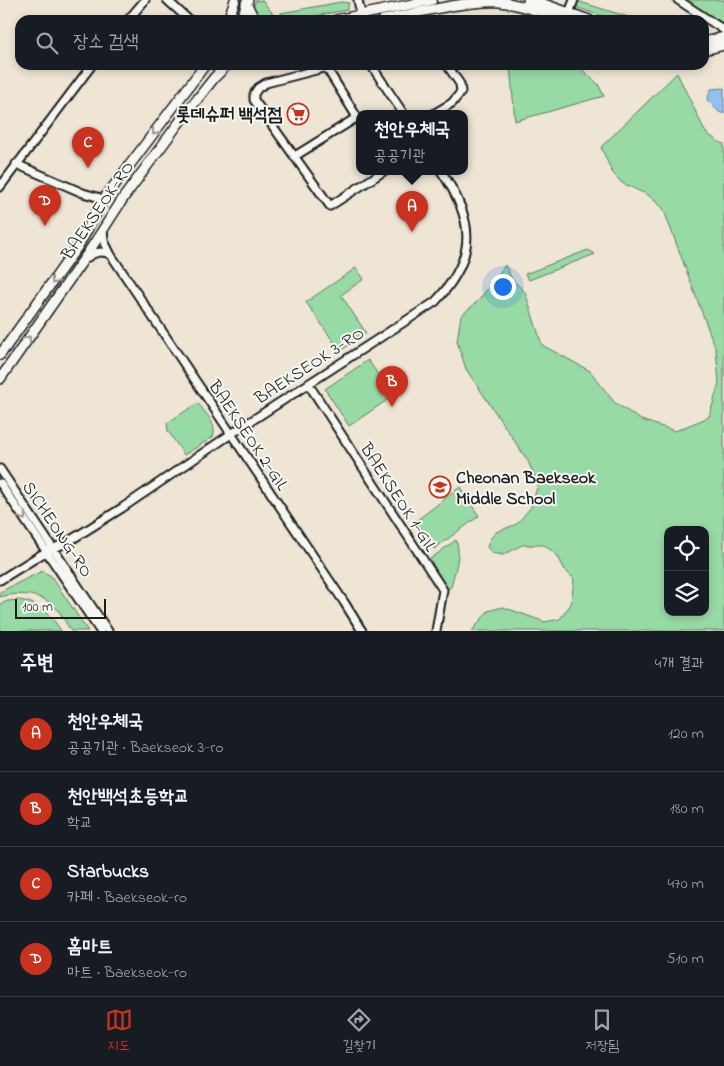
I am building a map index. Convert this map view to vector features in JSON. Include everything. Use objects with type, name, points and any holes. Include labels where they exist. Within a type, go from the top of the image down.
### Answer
[{"type":"main road","points":[[230,15],[235,0]]},
{"type":"main road","points":[[370,15],[432,0]]},
{"type":"main road","points":[[528,0],[541,3],[565,15]]},
{"type":"main road","points":[[243,15],[247,2]]},
{"type":"main road","points":[[247,2],[253,15]]},
{"type":"main road","points":[[408,15],[474,2],[525,6],[563,15]]},
{"type":"main road","points":[[709,41],[724,37]]},
{"type":"main road","points":[[709,49],[724,45]]},
{"type":"main road","name":"BAEKSEOK-RO","points":[[0,355],[78,246],[104,199],[201,70]]},
{"type":"main road","points":[[214,78],[220,70]]},
{"type":"main road","name":"BAEKSEOK-RO","points":[[0,379],[83,261],[130,189],[222,70]]},
{"type":"street","points":[[132,15],[146,0]]},
{"type":"street","points":[[166,0],[183,15]]},
{"type":"street","points":[[358,0],[362,15]]},
{"type":"street","points":[[567,15],[574,0]]},
{"type":"street","points":[[678,0],[701,15]]},
{"type":"street","points":[[709,20],[724,30]]},
{"type":"street","points":[[0,187],[88,70]]},
{"type":"street","points":[[314,70],[277,79],[258,88],[254,94],[254,100],[330,206],[378,175]]},
{"type":"street","points":[[328,70],[356,117]]},
{"type":"street","points":[[374,70],[401,110]]},
{"type":"street","points":[[441,110],[452,103],[461,92],[460,84],[450,70]]},
{"type":"street","points":[[295,156],[356,121]]},
{"type":"street","points":[[16,164],[83,193],[104,199]]},
{"type":"street","name":"BAEKSEOK 3-RO","points":[[0,580],[50,550],[66,543],[122,508],[231,434],[436,302],[457,275],[464,257],[467,232],[464,214],[458,198],[444,175]]},
{"type":"street","name":"BAEKSEOK 2-GIL","points":[[103,229],[104,241],[111,255],[362,631]]},
{"type":"street","points":[[83,261],[91,254],[98,252],[111,255]]},
{"type":"street","name":"BAEKSEOK 1-GIL","points":[[309,385],[442,590],[436,631]]},
{"type":"street","name":"SICHEONG-RO","points":[[0,469],[100,631]]},
{"type":"street","name":"SICHEONG-RO","points":[[0,484],[108,631]]},
{"type":"green space","points":[[256,0],[263,1],[274,15],[258,15],[253,7]]},
{"type":"green space","points":[[686,0],[724,0],[724,24]]},
{"type":"green space","points":[[577,1],[622,15],[599,15],[578,8]]},
{"type":"green space","points":[[341,2],[349,3],[347,10],[320,15],[281,15],[281,13]]},
{"type":"green space","points":[[510,70],[583,70],[598,84],[604,96],[515,121]]},
{"type":"green space","points":[[677,73],[706,133],[724,144],[724,631],[472,631],[488,611],[503,607],[545,622],[560,619],[571,604],[574,579],[565,570],[557,555],[544,545],[522,545],[503,555],[492,553],[487,547],[490,539],[496,532],[517,524],[531,507],[538,485],[528,461],[466,369],[457,341],[461,316],[479,300],[505,265],[512,279],[525,292],[542,345],[590,371],[614,402],[641,420],[675,431],[709,417],[719,383],[716,350],[663,208],[648,195],[622,183],[612,172],[601,147]]},
{"type":"green space","points":[[588,250],[595,254],[529,280],[525,274]]},
{"type":"green space","points":[[356,268],[364,279],[341,295],[366,333],[340,351],[306,302]]},
{"type":"green space","points":[[368,360],[393,396],[349,426],[325,389]]},
{"type":"green space","points":[[198,403],[212,423],[214,428],[213,437],[184,455],[168,431],[167,423]]},
{"type":"green space","points":[[460,487],[479,516],[434,549],[416,521]]},
{"type":"green space","points":[[456,540],[458,545],[457,564],[451,587],[447,589],[430,559]]},
{"type":"green space","points":[[42,571],[51,576],[88,631],[71,631],[58,610],[44,599],[22,594],[0,597],[0,592]]},
{"type":"green space","points":[[18,600],[38,606],[53,619],[61,631],[0,631],[0,604]]},
{"type":"water","points":[[724,88],[724,114],[719,112],[707,100],[711,89]]},
{"type":"place","name":"롯데슈퍼 백석점","points":[[298,114]]},
{"type":"place","name":"Starbucks","points":[[88,168]]},
{"type":"place","name":"홈마트","points":[[45,226]]},
{"type":"place","name":"천안우체국","points":[[412,232]]},
{"type":"place","name":"천안백석초등학교","points":[[392,407]]},
{"type":"place","name":"Cheonan Baekseok Middle School","points":[[440,487]]}]
